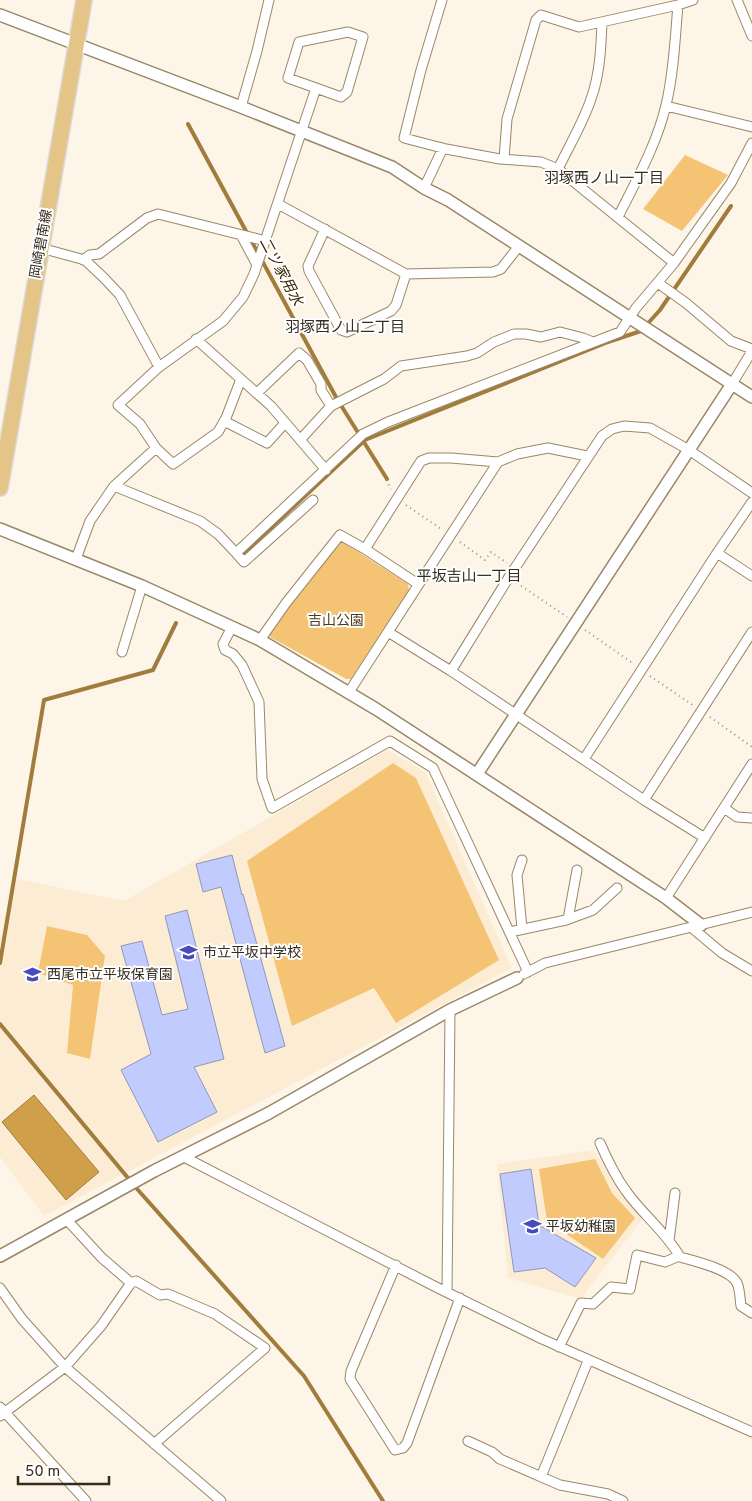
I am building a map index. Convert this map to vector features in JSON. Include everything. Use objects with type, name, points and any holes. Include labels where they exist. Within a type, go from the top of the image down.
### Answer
[{"type":"main road","name":"岡崎碧南線","points":[[0,488],[84,0]]},
{"type":"street","points":[[241,107],[269,0]]},
{"type":"street","points":[[442,0],[421,70],[404,138],[443,148],[504,159],[541,162],[558,169],[674,263]]},
{"type":"street","points":[[504,159],[507,119],[536,20],[541,15],[579,27],[693,0]]},
{"type":"street","points":[[737,0],[752,36]]},
{"type":"street","points":[[618,217],[654,142],[666,106],[670,86],[678,5]]},
{"type":"street","points":[[0,15],[301,130],[392,167],[424,188],[448,200],[752,397]]},
{"type":"street","points":[[558,169],[592,97],[600,64],[602,22]]},
{"type":"street","points":[[348,32],[363,37],[347,92],[341,96],[316,88],[288,78],[299,42],[348,32]]},
{"type":"street","points":[[241,379],[218,432],[173,464],[156,448],[140,424],[118,405],[159,367],[223,321],[242,297],[266,241],[316,88]]},
{"type":"street","points":[[666,106],[752,127]]},
{"type":"street","points":[[114,486],[200,521],[218,534],[244,562],[301,501],[326,470],[363,434],[388,422],[620,332],[636,308],[674,263],[731,184],[752,143]]},
{"type":"street","points":[[424,188],[443,148]]},
{"type":"street","points":[[278,204],[406,274],[493,272],[501,269],[519,246]]},
{"type":"street","points":[[83,260],[90,255],[99,254],[147,218],[158,214],[266,241]]},
{"type":"street","points":[[325,230],[308,266],[341,330],[348,332],[390,311],[396,305],[406,274]]},
{"type":"street","points":[[241,235],[257,265]]},
{"type":"street","points":[[41,248],[83,260],[120,295],[159,367]]},
{"type":"street","points":[[477,774],[574,622],[732,384],[752,350],[731,341],[686,303],[658,283]]},
{"type":"street","points":[[300,440],[331,406],[384,379],[401,366],[467,356],[477,353],[494,342],[514,334],[541,337],[560,332],[593,342]]},
{"type":"street","points":[[196,339],[271,406],[326,470]]},
{"type":"street","points":[[257,394],[299,353],[307,360],[321,384],[320,390],[331,406]]},
{"type":"street","points":[[224,421],[267,443],[285,423]]},
{"type":"street","points":[[451,671],[587,456],[602,436],[612,429],[624,426],[650,428],[689,450],[752,493]]},
{"type":"street","points":[[76,559],[90,520],[114,486],[156,448]]},
{"type":"street","points":[[365,549],[421,461],[429,458],[444,458],[498,462],[517,454],[548,448],[587,456]]},
{"type":"street","points":[[349,692],[498,462]]},
{"type":"street","points":[[239,555],[301,501],[313,500]]},
{"type":"street","points":[[584,759],[717,552],[752,502]]},
{"type":"street","points":[[0,530],[142,586],[232,627],[260,640],[349,692],[666,898],[722,953],[752,971]]},
{"type":"street","points":[[260,640],[286,603],[340,535],[418,584]]},
{"type":"street","points":[[717,552],[752,576]]},
{"type":"street","points":[[122,652],[142,586]]},
{"type":"street","points":[[232,627],[223,644],[225,650],[233,654],[242,665],[259,702],[262,779],[272,808],[390,741],[433,768],[528,972]]},
{"type":"street","points":[[388,632],[451,671],[704,838]]},
{"type":"street","points":[[644,800],[752,632]]},
{"type":"street","points":[[666,898],[752,764]]},
{"type":"street","points":[[724,808],[737,817],[752,818]]},
{"type":"street","points":[[522,860],[517,875],[522,929]]},
{"type":"street","points":[[568,919],[577,870]]},
{"type":"street","points":[[510,932],[568,919],[592,910],[617,888]]},
{"type":"street","points":[[0,1256],[154,1171],[278,1108],[450,1010],[545,963],[752,912]]},
{"type":"street","points":[[447,1292],[450,1010]]},
{"type":"street","points":[[600,1143],[626,1192],[669,1241],[679,1256]]},
{"type":"street","points":[[184,1157],[447,1292],[559,1347],[752,1432]]},
{"type":"street","points":[[669,1241],[675,1193]]},
{"type":"street","points":[[67,1220],[102,1258],[132,1283]]},
{"type":"street","points":[[559,1347],[581,1303],[593,1304],[611,1287],[630,1289],[637,1255],[665,1262],[679,1256],[708,1264],[731,1277],[737,1283],[741,1306],[752,1313]]},
{"type":"street","points":[[396,1265],[351,1371],[350,1379],[395,1450],[403,1448],[408,1443],[460,1298]]},
{"type":"street","points":[[86,1501],[51,1461],[2,1412],[64,1367],[101,1326],[136,1280],[160,1295],[168,1294],[215,1314],[265,1348],[154,1444]]},
{"type":"street","points":[[0,1288],[22,1318],[64,1367],[221,1501]]},
{"type":"street","points":[[541,1477],[588,1361]]},
{"type":"street","points":[[468,1441],[492,1452],[500,1459],[560,1485],[608,1494],[623,1501]]},
{"type":"path","points":[[509,577],[752,747]]},
{"type":"shaded area","points":[[388,750],[425,772],[512,968],[44,1216],[0,1157],[0,940],[12,878],[124,901]]},
{"type":"shaded area","points":[[34,1095],[99,1172],[66,1200],[2,1122]]},
{"type":"shaded area","points":[[593,1150],[643,1218],[581,1299],[508,1278],[497,1164]]},
{"type":"green space","points":[[685,155],[728,175],[682,231],[643,209]]},
{"type":"green space","name":"吉山公園","points":[[343,542],[408,584],[409,590],[351,679],[346,679],[270,637],[270,632],[338,543]]},
{"type":"green space","points":[[393,763],[416,778],[499,960],[396,1023],[374,988],[292,1026],[247,861]]},
{"type":"green space","points":[[47,926],[87,935],[105,956],[90,1059],[67,1053],[73,985],[38,973]]},
{"type":"green space","points":[[595,1159],[612,1193],[635,1218],[603,1259],[547,1221],[539,1169]]},
{"type":"building","points":[[232,855],[285,1046],[265,1053],[221,887],[203,892],[196,864]]},
{"type":"building","points":[[187,910],[224,1059],[194,1067],[217,1112],[158,1142],[121,1070],[151,1054],[121,946],[142,941],[162,1015],[188,1009],[165,916]]},
{"type":"building","points":[[531,1169],[539,1225],[596,1258],[575,1287],[545,1268],[514,1272],[500,1174]]},
{"type":"waterway","name":"二ツ家用水","points":[[188,124],[337,399],[387,479]]},
{"type":"waterway","points":[[243,554],[365,440],[608,342],[641,331],[660,310],[731,206]]},
{"type":"waterway","points":[[0,963],[44,700],[153,670],[176,623]]},
{"type":"waterway","points":[[0,1024],[138,1190],[304,1376],[383,1501]]},
{"type":"place","name":"市立平坂中学校","points":[[189,953]]},
{"type":"place","name":"西尾市立平坂保育園","points":[[33,975]]},
{"type":"place","name":"平坂幼稚園","points":[[532,1227]]},
{"type":"district","name":"羽塚西ノ山一丁目","points":[[604,179]]},
{"type":"district","name":"羽塚西ノ山二丁目","points":[[345,328]]},
{"type":"district","name":"平坂吉山一丁目","points":[[469,577]]}]
